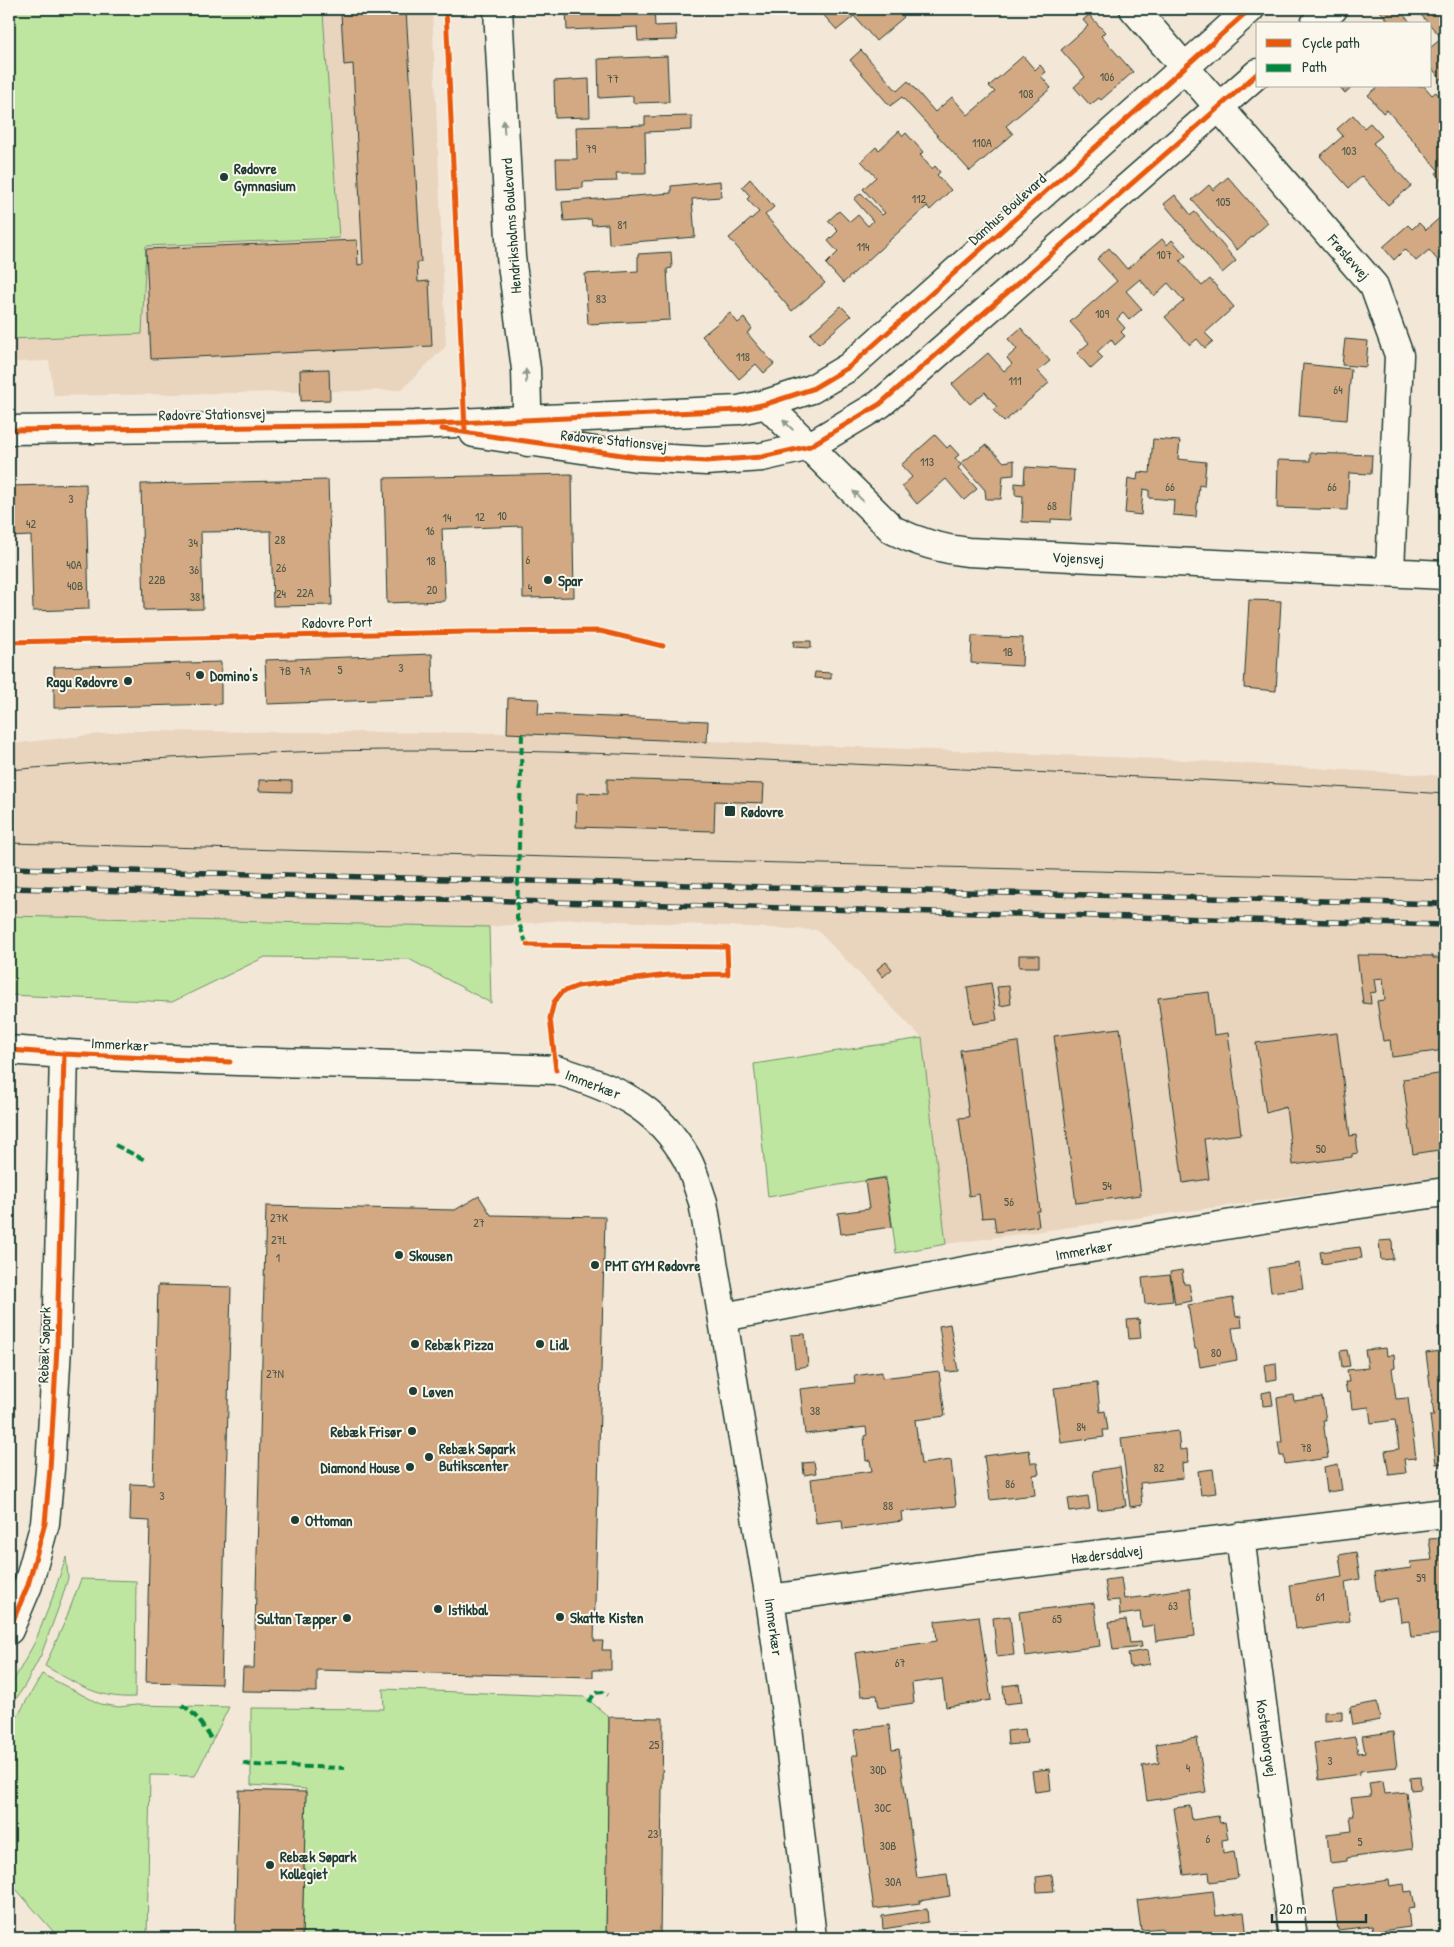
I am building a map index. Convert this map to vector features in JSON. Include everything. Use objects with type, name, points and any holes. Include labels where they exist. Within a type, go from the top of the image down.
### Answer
[{"type":"street","name":"Hendriksholms Boulevard","points":[[498,9],[511,257],[526,368],[528,431]]},
{"type":"street","name":"Frøslevvej","points":[[1134,9],[1374,286],[1399,355],[1390,572]]},
{"type":"street","name":"Damhus Boulevard","points":[[766,404],[812,389],[849,367],[1250,9]]},
{"type":"street","points":[[1317,22],[1333,9]]},
{"type":"street","points":[[810,446],[880,404],[1256,75]]},
{"type":"street","name":"Rødovre Stationsvej","points":[[9,430],[415,425],[528,431],[739,410],[766,404]]},
{"type":"street","name":"Vojensvej","points":[[766,404],[810,446],[854,494],[893,530],[925,544],[968,552],[1445,575]]},
{"type":"street","name":"Rødovre Stationsvej","points":[[528,431],[636,457],[706,461],[762,457],[810,446]]},
{"type":"street","name":"Immerkær","points":[[9,1050],[230,1062],[556,1070],[593,1082],[632,1100],[665,1127],[688,1160],[703,1202],[724,1317],[770,1599],[788,1727],[812,1938]]},
{"type":"street","name":"Rebæk Søpark","points":[[9,1630],[28,1585],[45,1523],[57,1347],[64,1054]]},
{"type":"street","name":"Immerkær","points":[[724,1317],[948,1273],[1336,1207],[1445,1192]]},
{"type":"street","name":"Hædersdalvej","points":[[770,1599],[978,1569],[1445,1513]]},
{"type":"street","name":"Kostenborgvej","points":[[1240,1537],[1293,1938]]},
{"type":"shaded area","name":"Rødovre Gymnasium","points":[[9,9],[432,9],[446,346],[401,390],[54,396],[49,361],[9,362]]},
{"type":"shaded area","points":[[128,731],[507,733],[1184,760],[1445,776],[1445,1176],[946,1244],[922,1038],[817,930],[572,919],[489,927],[9,916],[9,744]]},
{"type":"green space","points":[[9,9],[315,9],[316,13],[323,13],[339,238],[146,246],[142,334],[9,339]]},
{"type":"green space","points":[[9,916],[489,927],[491,1003],[409,959],[265,957],[172,1002],[9,995]]},
{"type":"green space","points":[[922,1038],[946,1244],[896,1253],[886,1177],[768,1197],[754,1064]]},
{"type":"green space","points":[[66,1557],[68,1578],[41,1655],[9,1710],[9,1689],[35,1642]]},
{"type":"green space","points":[[81,1579],[136,1581],[135,1697],[121,1697],[98,1693],[77,1684],[45,1666]]},
{"type":"green space","points":[[42,1674],[100,1704],[119,1707],[136,1705],[229,1707],[195,1776],[150,1775],[147,1938],[59,1938],[9,1881],[9,1731]]},
{"type":"green space","points":[[383,1689],[585,1697],[609,1717],[606,1938],[302,1938],[306,1789],[251,1785],[251,1708],[384,1709]]},
{"type":"building","points":[[350,9],[406,10],[421,262],[417,262],[418,282],[429,281],[432,346],[151,359],[146,249],[357,240],[358,265],[363,264],[353,64],[344,65],[341,13],[350,13]]},
{"type":"building","points":[[566,9],[654,9],[655,26],[676,25],[677,40],[638,41],[637,27],[567,30]]},
{"type":"building","points":[[818,9],[896,9],[904,17],[876,41],[854,16],[837,30]]},
{"type":"building","points":[[1383,9],[1398,9],[1410,22],[1389,22],[1380,11]]},
{"type":"building","points":[[1428,9],[1445,9],[1445,84],[1432,68],[1432,46],[1442,38],[1432,27],[1432,22],[1427,22],[1421,15]]},
{"type":"building","points":[[1089,15],[1105,32],[1101,36],[1133,72],[1101,100],[1099,98],[1090,105],[1074,87],[1085,77],[1061,50],[1088,26],[1083,20]]},
{"type":"building","points":[[861,50],[897,91],[908,81],[935,112],[952,97],[968,115],[995,92],[989,86],[1023,56],[1035,70],[1040,65],[1046,72],[1041,76],[1051,88],[1006,126],[1013,134],[970,171],[902,97],[890,106],[850,60]]},
{"type":"building","points":[[667,56],[669,102],[633,103],[633,96],[599,98],[598,59]]},
{"type":"building","points":[[589,79],[590,117],[555,118],[554,81]]},
{"type":"building","points":[[1445,85],[1445,98],[1439,91]]},
{"type":"building","points":[[1341,88],[1351,88],[1345,93]]},
{"type":"building","points":[[1377,88],[1426,88],[1432,95],[1436,92],[1445,103],[1445,184],[1436,173],[1439,171],[1387,110],[1383,113],[1368,95]]},
{"type":"building","points":[[1353,115],[1364,128],[1370,123],[1382,136],[1373,143],[1411,186],[1388,205],[1362,176],[1349,188],[1320,156],[1343,136],[1337,129]]},
{"type":"building","points":[[692,116],[692,130],[645,132],[646,173],[616,173],[617,181],[583,182],[583,188],[557,189],[556,159],[577,159],[576,127],[645,125],[645,117]]},
{"type":"building","points":[[899,131],[903,136],[906,133],[923,152],[920,155],[932,169],[935,166],[940,172],[937,175],[951,190],[930,210],[927,206],[843,283],[826,264],[838,252],[828,241],[838,231],[828,221],[839,211],[850,222],[858,215],[868,226],[873,221],[854,199],[861,193],[882,215],[885,213],[863,189],[876,177],[861,161],[876,147],[879,150]]},
{"type":"building","points":[[1228,177],[1268,223],[1237,250],[1192,200],[1209,185],[1213,190]]},
{"type":"building","points":[[750,179],[774,207],[765,215],[825,283],[792,311],[729,238],[759,212],[747,199],[750,196],[742,187]]},
{"type":"building","points":[[720,181],[721,197],[692,199],[695,237],[609,244],[608,224],[592,225],[591,219],[564,221],[562,202],[671,193],[671,186]]},
{"type":"building","points":[[1175,195],[1191,215],[1195,212],[1236,261],[1222,273],[1164,204]]},
{"type":"building","points":[[1445,213],[1445,269],[1429,250],[1416,261],[1405,249],[1394,260],[1383,247],[1408,225],[1412,229],[1419,223],[1426,230]]},
{"type":"building","points":[[1162,239],[1167,245],[1172,240],[1186,256],[1180,261],[1202,286],[1210,279],[1234,307],[1205,333],[1213,341],[1205,348],[1197,339],[1190,345],[1165,317],[1184,301],[1168,283],[1154,296],[1140,279],[1126,291],[1142,309],[1129,320],[1123,313],[1117,319],[1125,328],[1121,332],[1125,336],[1115,345],[1111,339],[1097,352],[1103,358],[1091,369],[1077,353],[1089,343],[1070,322],[1117,281],[1097,259],[1109,248],[1127,269]]},
{"type":"building","points":[[671,252],[672,268],[667,269],[670,320],[588,324],[585,274],[638,271],[638,254]]},
{"type":"building","points":[[841,306],[851,316],[819,344],[810,334]]},
{"type":"building","points":[[730,313],[738,323],[744,318],[752,329],[747,333],[774,364],[764,373],[756,364],[739,379],[702,336]]},
{"type":"building","points":[[1021,328],[1050,361],[1038,371],[1049,383],[1004,422],[993,410],[997,407],[985,392],[970,404],[952,384],[988,353],[1004,371],[1012,364],[1007,358],[1017,349],[1008,339]]},
{"type":"building","points":[[1345,339],[1368,341],[1366,367],[1342,365]]},
{"type":"building","points":[[1303,364],[1351,369],[1347,420],[1299,416]]},
{"type":"building","points":[[329,369],[330,400],[301,401],[300,370]]},
{"type":"building","points":[[935,435],[947,448],[950,445],[959,455],[955,458],[961,465],[958,468],[977,489],[964,500],[946,479],[917,504],[902,486],[912,477],[901,465]]},
{"type":"building","points":[[1153,439],[1180,441],[1178,459],[1206,462],[1204,486],[1199,485],[1196,517],[1173,515],[1174,500],[1149,498],[1149,490],[1143,489],[1141,515],[1125,513],[1128,478],[1137,480],[1138,472],[1150,473]]},
{"type":"building","points":[[986,445],[1004,462],[1014,460],[1014,475],[1003,476],[1001,499],[986,499],[985,490],[961,463]]},
{"type":"building","points":[[1310,453],[1372,455],[1371,474],[1349,473],[1347,510],[1277,508],[1278,460],[1310,461]]},
{"type":"building","points":[[1025,467],[1074,470],[1071,520],[1051,519],[1051,523],[1022,522],[1023,496],[1015,495],[1015,483],[1024,484]]},
{"type":"building","points":[[572,474],[574,597],[523,598],[522,526],[442,529],[445,601],[387,603],[384,478]]},
{"type":"building","points":[[328,480],[332,605],[273,606],[271,531],[201,532],[203,609],[144,610],[141,484]]},
{"type":"building","points":[[86,484],[89,609],[33,611],[31,536],[9,537],[9,486]]},
{"type":"building","points":[[1249,600],[1281,601],[1276,691],[1244,688]]},
{"type":"building","points":[[972,636],[1023,638],[1022,666],[971,663]]},
{"type":"building","points":[[794,641],[811,641],[811,648],[793,647]]},
{"type":"building","points":[[432,654],[433,698],[267,704],[265,660]]},
{"type":"building","points":[[221,662],[221,704],[54,708],[54,667]]},
{"type":"building","points":[[815,672],[831,673],[831,679],[814,678]]},
{"type":"building","points":[[508,698],[539,699],[538,714],[708,721],[707,742],[507,733]]},
{"type":"building","points":[[607,779],[764,784],[763,803],[715,801],[714,831],[576,827],[577,793],[607,794]]},
{"type":"building","points":[[259,780],[292,781],[292,792],[259,791]]},
{"type":"building","points":[[1019,955],[1039,955],[1039,967],[1019,967]]},
{"type":"building","points":[[1357,955],[1433,956],[1433,958],[1445,958],[1445,1050],[1392,1057],[1390,1040],[1383,1041],[1377,1001],[1385,1000],[1383,978],[1374,979],[1376,992],[1370,993],[1371,1004],[1363,1003]]},
{"type":"building","points":[[886,962],[892,969],[883,977],[877,969]]},
{"type":"building","points":[[991,983],[997,1020],[973,1024],[967,987]]},
{"type":"building","points":[[1009,986],[1011,1004],[1000,1006],[997,987]]},
{"type":"building","points":[[1209,992],[1214,1035],[1228,1033],[1241,1134],[1204,1139],[1209,1179],[1183,1183],[1158,998]]},
{"type":"building","points":[[1120,1028],[1141,1195],[1076,1203],[1054,1036]]},
{"type":"building","points":[[1337,1033],[1350,1136],[1356,1135],[1358,1153],[1352,1154],[1352,1157],[1293,1165],[1286,1107],[1266,1113],[1256,1043]]},
{"type":"building","points":[[1018,1042],[1040,1211],[1037,1211],[1039,1226],[996,1232],[994,1217],[982,1218],[979,1194],[969,1196],[959,1118],[969,1117],[960,1050]]},
{"type":"building","points":[[1445,1073],[1445,1149],[1413,1154],[1403,1079]]},
{"type":"building","points":[[885,1178],[892,1227],[841,1234],[838,1213],[869,1209],[865,1181]]},
{"type":"building","name":"Rebæk Søpark Butikscenter","points":[[479,1196],[491,1215],[605,1217],[594,1641],[603,1641],[602,1650],[611,1650],[611,1670],[593,1670],[593,1677],[317,1670],[317,1692],[242,1691],[243,1668],[254,1668],[266,1206],[455,1210]]},
{"type":"building","points":[[1392,1240],[1393,1259],[1381,1260],[1379,1241]]},
{"type":"building","points":[[1360,1247],[1362,1258],[1322,1264],[1320,1252]]},
{"type":"building","points":[[1299,1263],[1303,1288],[1271,1292],[1268,1268]]},
{"type":"building","points":[[1182,1270],[1184,1284],[1189,1284],[1192,1301],[1175,1304],[1170,1272]]},
{"type":"building","points":[[1170,1275],[1173,1301],[1145,1304],[1142,1278]]},
{"type":"building","points":[[158,1285],[231,1287],[221,1684],[146,1682],[150,1521],[130,1520],[131,1484],[153,1485]]},
{"type":"building","points":[[1233,1298],[1236,1317],[1241,1316],[1242,1327],[1232,1328],[1237,1360],[1200,1367],[1188,1305]]},
{"type":"building","points":[[1139,1319],[1141,1338],[1129,1339],[1127,1320]]},
{"type":"building","points":[[950,1324],[958,1371],[946,1372],[939,1326]]},
{"type":"building","points":[[1445,1326],[1445,1463],[1436,1464],[1430,1416],[1434,1416],[1426,1353],[1441,1351],[1438,1327]]},
{"type":"building","points":[[805,1334],[808,1366],[795,1368],[791,1335]]},
{"type":"building","points":[[1386,1348],[1387,1356],[1394,1354],[1395,1367],[1392,1368],[1396,1399],[1408,1398],[1416,1458],[1404,1459],[1406,1473],[1389,1475],[1385,1451],[1399,1449],[1395,1420],[1371,1423],[1369,1407],[1352,1409],[1350,1392],[1347,1393],[1345,1382],[1349,1382],[1347,1370],[1368,1368],[1365,1350]]},
{"type":"building","points":[[1347,1350],[1350,1366],[1342,1367],[1340,1351]]},
{"type":"building","points":[[1276,1363],[1277,1379],[1266,1381],[1264,1365]]},
{"type":"building","points":[[939,1371],[945,1416],[915,1420],[921,1464],[951,1460],[956,1506],[901,1512],[902,1521],[843,1529],[842,1520],[816,1523],[811,1479],[872,1471],[870,1460],[866,1461],[864,1436],[867,1435],[866,1427],[805,1434],[800,1389],[855,1383],[854,1376],[882,1372],[882,1378]]},
{"type":"building","points":[[1097,1383],[1100,1412],[1105,1411],[1108,1430],[1103,1430],[1104,1437],[1061,1443],[1054,1388]]},
{"type":"building","points":[[1271,1391],[1273,1405],[1263,1406],[1262,1393]]},
{"type":"building","points":[[1293,1395],[1294,1401],[1322,1397],[1326,1420],[1323,1420],[1328,1458],[1285,1464],[1284,1456],[1280,1456],[1278,1442],[1282,1442],[1277,1398]]},
{"type":"building","points":[[1178,1431],[1180,1450],[1187,1449],[1188,1462],[1182,1463],[1183,1478],[1140,1483],[1142,1505],[1130,1507],[1121,1438]]},
{"type":"building","points":[[1029,1450],[1031,1463],[1037,1463],[1039,1474],[1033,1475],[1035,1495],[990,1500],[984,1456]]},
{"type":"building","points":[[814,1462],[816,1473],[804,1475],[803,1463]]},
{"type":"building","points":[[1338,1464],[1342,1490],[1327,1492],[1324,1467]]},
{"type":"building","points":[[1120,1467],[1126,1506],[1098,1510],[1093,1471]]},
{"type":"building","points":[[1213,1469],[1216,1493],[1201,1495],[1198,1471]]},
{"type":"building","points":[[1088,1496],[1090,1509],[1070,1512],[1068,1499]]},
{"type":"building","points":[[1445,1538],[1445,1634],[1411,1637],[1409,1621],[1401,1622],[1398,1598],[1378,1601],[1374,1573],[1411,1568],[1410,1562],[1432,1560],[1429,1539]]},
{"type":"building","points":[[1356,1552],[1360,1579],[1345,1582],[1350,1621],[1296,1629],[1290,1585],[1342,1577],[1339,1555]]},
{"type":"building","points":[[1121,1578],[1124,1599],[1190,1588],[1195,1636],[1156,1641],[1154,1625],[1142,1627],[1140,1612],[1120,1615],[1119,1600],[1108,1601],[1105,1580]]},
{"type":"building","points":[[1094,1603],[1100,1646],[1025,1656],[1019,1612]]},
{"type":"building","points":[[979,1616],[991,1700],[946,1707],[942,1679],[912,1683],[914,1703],[879,1708],[877,1695],[861,1696],[855,1653],[937,1641],[935,1621]]},
{"type":"building","points":[[1010,1616],[1014,1655],[997,1657],[993,1618]]},
{"type":"building","points":[[1126,1620],[1130,1643],[1141,1642],[1142,1647],[1113,1650],[1109,1622]]},
{"type":"building","points":[[1148,1650],[1150,1664],[1130,1667],[1128,1653]]},
{"type":"building","points":[[1019,1684],[1022,1702],[1005,1704],[1003,1686]]},
{"type":"building","points":[[1377,1702],[1380,1720],[1353,1725],[1350,1707]]},
{"type":"building","points":[[1342,1711],[1342,1720],[1324,1721],[1324,1712]]},
{"type":"building","points":[[609,1717],[663,1718],[660,1938],[606,1938]]},
{"type":"building","points":[[889,1725],[892,1750],[899,1749],[917,1878],[947,1874],[950,1896],[919,1901],[920,1903],[874,1909],[852,1755],[858,1755],[854,1730]]},
{"type":"building","points":[[1025,1729],[1027,1743],[1008,1745],[1007,1731]]},
{"type":"building","points":[[1393,1732],[1397,1767],[1360,1771],[1360,1774],[1319,1780],[1314,1743],[1355,1737],[1358,1753],[1365,1752],[1362,1736]]},
{"type":"building","points":[[1197,1738],[1206,1792],[1147,1801],[1142,1766],[1159,1763],[1156,1744]]},
{"type":"building","points":[[1049,1769],[1051,1790],[1035,1792],[1032,1771]]},
{"type":"building","points":[[1420,1777],[1421,1789],[1411,1790],[1410,1778]]},
{"type":"building","points":[[1383,1781],[1385,1794],[1406,1792],[1413,1849],[1347,1858],[1347,1861],[1330,1863],[1327,1834],[1352,1831],[1350,1816],[1354,1816],[1351,1798],[1371,1796],[1369,1783]]},
{"type":"building","name":"Rebæk Søpark Kollegiet","points":[[239,1790],[306,1792],[302,1938],[235,1938]]},
{"type":"building","points":[[1190,1806],[1192,1820],[1218,1816],[1220,1823],[1225,1822],[1228,1839],[1222,1840],[1223,1853],[1234,1851],[1238,1878],[1210,1882],[1209,1872],[1184,1875],[1174,1808]]},
{"type":"building","points":[[1052,1875],[1054,1891],[1037,1892],[1036,1877]]},
{"type":"building","points":[[1389,1880],[1390,1886],[1404,1884],[1405,1892],[1412,1891],[1415,1908],[1408,1909],[1410,1927],[1373,1932],[1372,1926],[1338,1930],[1332,1888]]},
{"type":"building","points":[[1213,1891],[1216,1916],[1244,1912],[1247,1938],[1163,1938],[1162,1928],[1141,1930],[1137,1900]]},
{"type":"building","points":[[927,1909],[928,1922],[883,1929],[882,1916]]},
{"type":"building","points":[[965,1929],[965,1933],[981,1931],[982,1938],[900,1938]]},
{"type":"tram line","points":[[9,770],[168,758],[328,751],[556,752],[1116,776],[1445,794]]},
{"type":"tram line","points":[[9,843],[1445,880]]},
{"type":"railway","points":[[9,868],[1445,904]]},
{"type":"railway","points":[[9,888],[1445,925]]},
{"type":"marked path","points":[[522,734],[517,918],[527,945]]},
{"type":"marked path","points":[[115,1145],[147,1161]]},
{"type":"marked path","points":[[589,1702],[595,1693],[603,1692],[608,1695]]},
{"type":"marked path","points":[[182,1705],[195,1716],[212,1740]]},
{"type":"marked path","points":[[243,1763],[251,1765],[345,1768]]},
{"type":"cycle path","points":[[446,9],[465,430]]},
{"type":"cycle path","points":[[9,430],[415,425],[739,410],[766,404],[812,389],[849,367],[1250,9]]},
{"type":"cycle path","points":[[442,429],[636,457],[706,461],[762,457],[810,446],[880,404],[1256,75]]},
{"type":"cycle path","name":"Rødovre Port","points":[[9,642],[600,631],[663,646]]},
{"type":"cycle path","points":[[527,945],[727,947],[728,974],[668,975],[578,986],[562,992],[554,1002],[550,1018],[556,1070]]},
{"type":"cycle path","points":[[9,1050],[230,1062]]},
{"type":"cycle path","points":[[9,1630],[28,1585],[45,1523],[57,1347],[64,1054]]},
{"type":"place","name":"Rødovre Gymnasium","points":[[224,177]]},
{"type":"place","name":"Spar","points":[[548,580]]},
{"type":"place","name":"Domino's","points":[[200,675]]},
{"type":"place","name":"Ragu Rødovre","points":[[128,681]]},
{"type":"place","name":"Rødovre","points":[[730,811]]},
{"type":"place","name":"Skousen","points":[[399,1255]]},
{"type":"place","name":"PMT GYM Rødovre","points":[[595,1265]]},
{"type":"place","name":"Rebæk Pizza","points":[[415,1344]]},
{"type":"place","name":"Lidl","points":[[540,1344]]},
{"type":"place","name":"Løven","points":[[413,1391]]},
{"type":"place","name":"Rebæk Frisør","points":[[412,1431]]},
{"type":"place","name":"Rebæk Søpark Butikscenter","points":[[429,1457]]},
{"type":"place","name":"Diamond House","points":[[410,1467]]},
{"type":"place","name":"Ottoman","points":[[295,1520]]},
{"type":"place","name":"Istikbal","points":[[438,1609]]},
{"type":"place","name":"Skatte Kisten","points":[[560,1617]]},
{"type":"place","name":"Sultan Tæpper","points":[[347,1618]]},
{"type":"place","name":"Rebæk Søpark Kollegiet","points":[[270,1865]]}]
